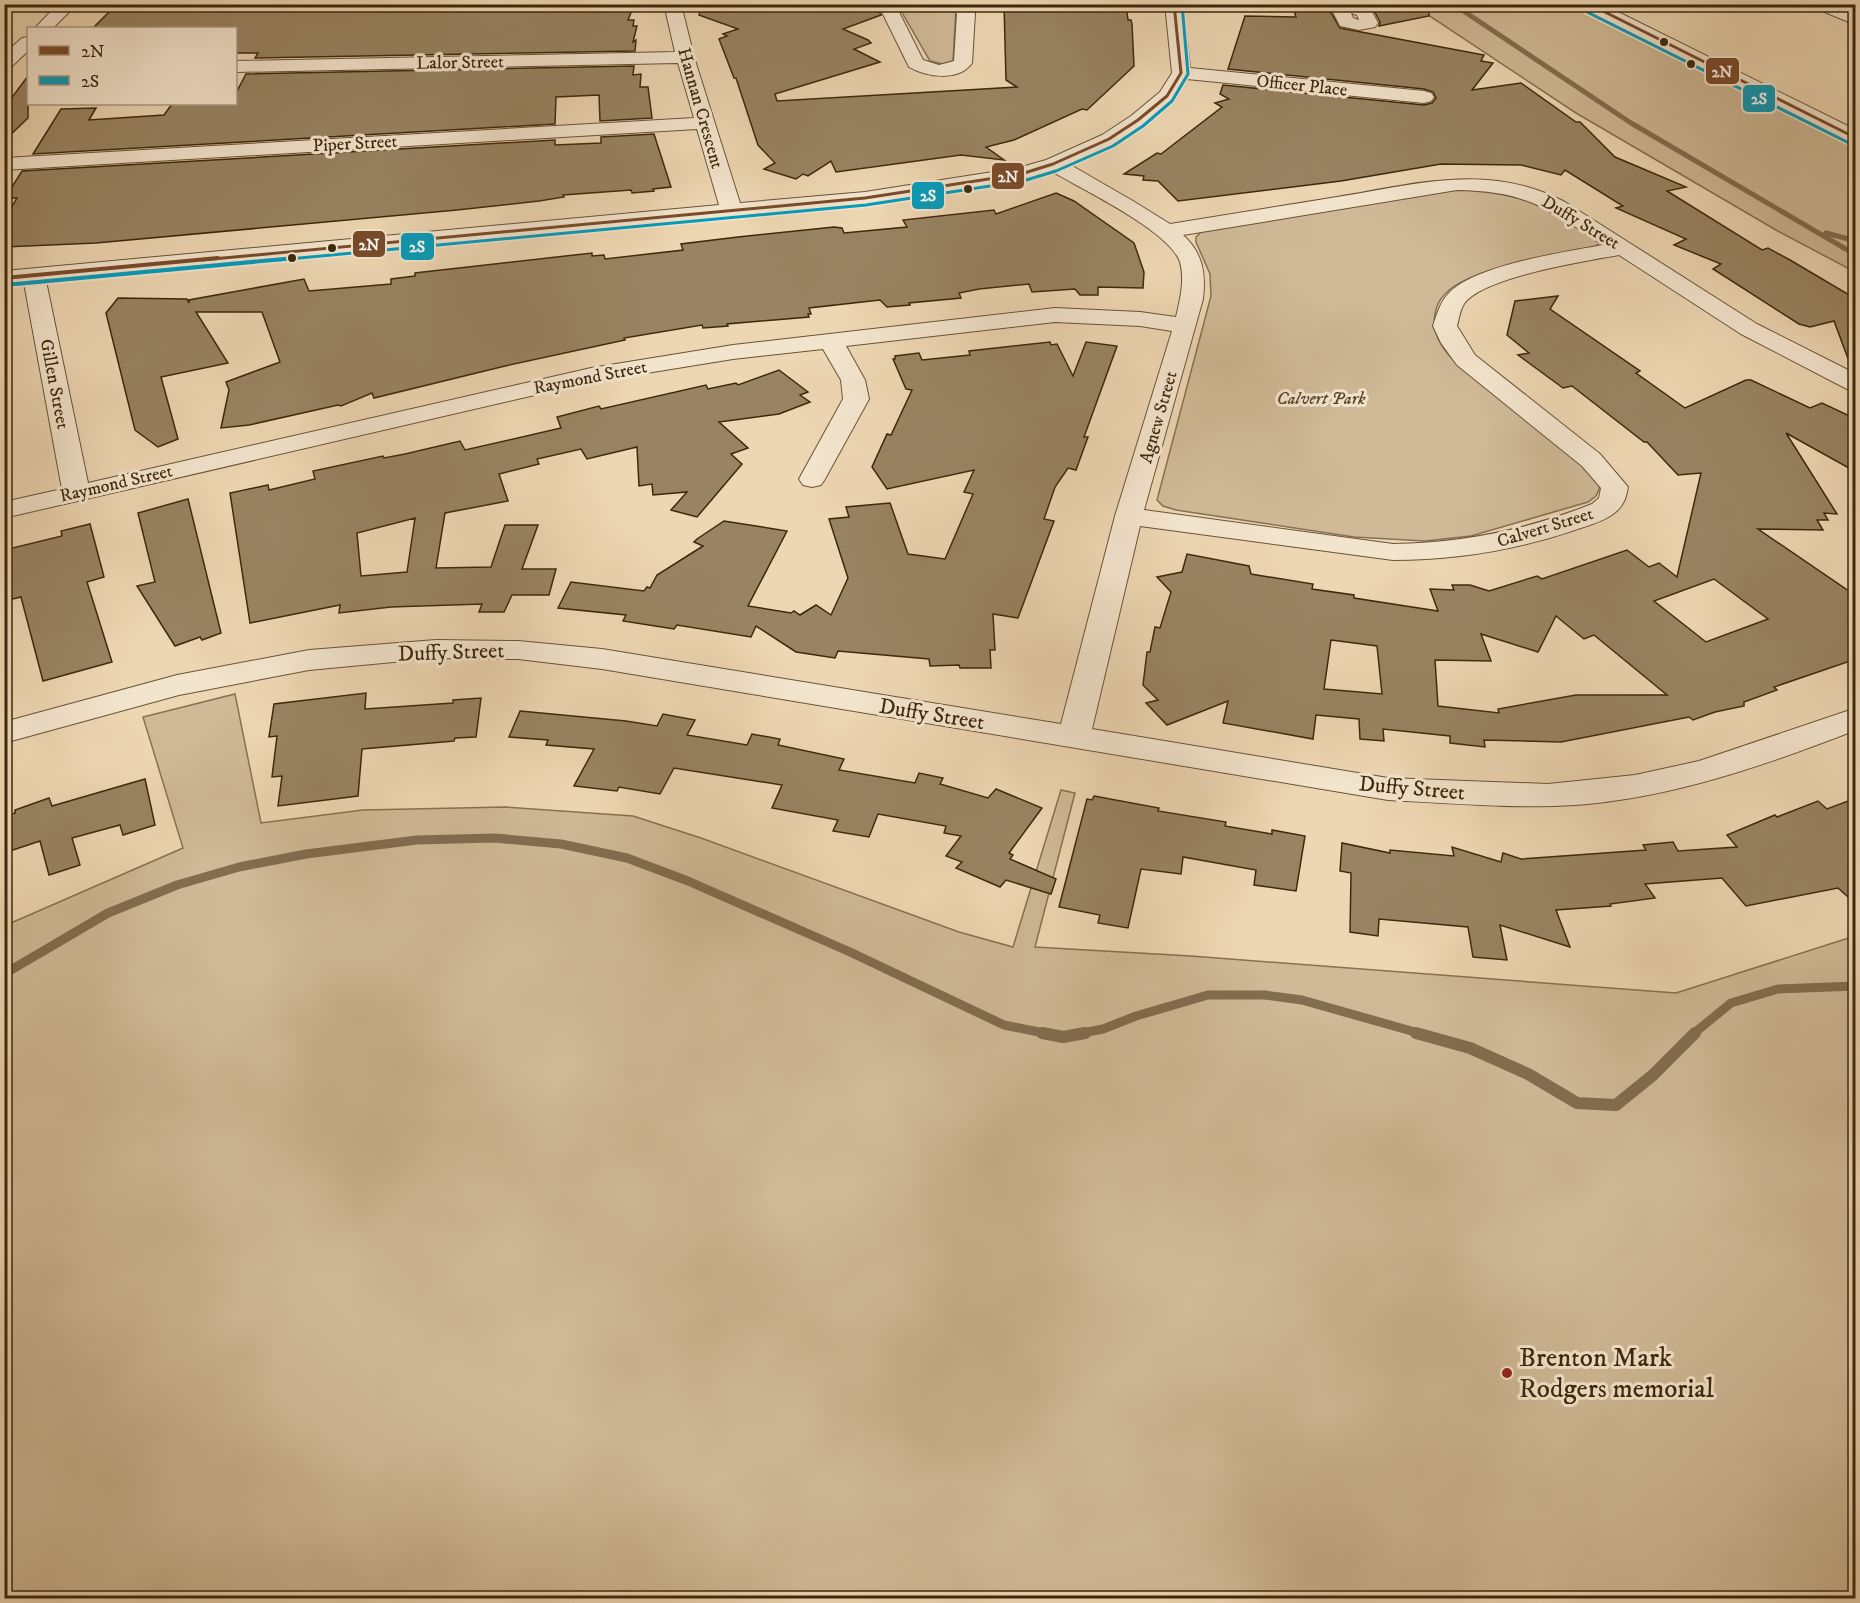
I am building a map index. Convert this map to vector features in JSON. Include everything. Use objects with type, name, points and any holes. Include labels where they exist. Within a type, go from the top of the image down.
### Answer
[{"type":"street","points":[[44,27],[69,4]]},
{"type":"street","name":"Hannan Crescent","points":[[672,4],[685,57],[731,210]]},
{"type":"street","points":[[886,4],[915,63],[923,68],[936,70],[954,68],[963,63],[966,13],[957,4]]},
{"type":"street","points":[[4,278],[865,198],[1021,174],[1053,164],[1108,139],[1138,120],[1167,96],[1181,73],[1174,4]]},
{"type":"street","points":[[1588,4],[1856,138]]},
{"type":"street","points":[[1825,6],[1856,8]]},
{"type":"street","points":[[1825,6],[1856,20]]},
{"type":"street","points":[[10,69],[27,44]]},
{"type":"street","name":"Lalor Street","points":[[237,67],[685,57]]},
{"type":"street","name":"Officer Place","points":[[1181,73],[1424,97]]},
{"type":"street","name":"Piper Street","points":[[4,164],[705,123]]},
{"type":"street","name":"Agnew Street","points":[[1053,164],[1167,231],[1188,254],[1193,296],[1129,516],[1074,737]]},
{"type":"street","name":"Duffy Street","points":[[1167,231],[1457,184],[1516,189],[1547,199],[1749,329],[1856,384]]},
{"type":"street","name":"Calvert Street","points":[[1129,516],[1393,552],[1434,553],[1511,540],[1602,510],[1612,500],[1615,487],[1592,460],[1466,360],[1453,343],[1445,326],[1450,308],[1459,295],[1484,281],[1533,267],[1624,247]]},
{"type":"street","name":"Gillen Street","points":[[34,276],[76,492]]},
{"type":"street","name":"Raymond Street","points":[[4,510],[591,375],[733,352],[1055,315],[1140,319],[1185,326]]},
{"type":"street","points":[[812,479],[856,399],[853,380],[831,341]]},
{"type":"street","name":"Duffy Street","points":[[4,734],[177,685],[309,660],[436,648],[519,650],[602,659],[1388,789],[1515,795],[1601,791],[1681,777],[1789,744],[1856,718]]},
{"type":"green space","points":[[906,4],[950,4],[956,9],[953,61],[942,64],[930,61],[900,9]]},
{"type":"green space","points":[[1413,5],[1572,5],[1855,143],[1855,272],[1776,230],[1576,113]]},
{"type":"green space","name":"Calvert Park","points":[[1463,188],[1493,190],[1549,208],[1600,243],[1594,247],[1516,263],[1474,276],[1458,284],[1441,298],[1434,317],[1438,338],[1451,357],[1585,465],[1600,487],[1596,496],[1588,502],[1471,536],[1425,541],[1354,537],[1176,510],[1163,506],[1157,500],[1211,296],[1210,274],[1196,237],[1201,232]]},
{"type":"green space","points":[[235,694],[261,823],[363,810],[506,807],[633,816],[701,838],[959,932],[1013,947],[1061,790],[1075,793],[1035,947],[1191,956],[1676,993],[1855,936],[1855,1598],[5,1598],[4,926],[183,848],[143,717]]},
{"type":"building","points":[[117,4],[632,10],[628,20],[634,20],[633,26],[637,26],[633,42],[636,40],[635,51],[255,58],[258,53],[237,53],[237,27],[94,27]]},
{"type":"building","points":[[1004,4],[1126,4],[1128,20],[1131,20],[1132,24],[1134,66],[1087,110],[1082,109],[1014,140],[986,147],[1004,160],[961,155],[836,172],[831,161],[808,176],[803,174],[796,179],[764,169],[775,163],[758,145],[736,78],[734,78],[719,39],[727,36],[723,34],[738,29],[699,15],[700,12],[878,9],[881,15],[843,29],[868,40],[871,43],[854,49],[880,62],[775,94],[777,101],[1017,87],[1006,80]]},
{"type":"building","points":[[1292,4],[1336,4],[1330,11],[1340,28],[1484,55],[1481,61],[1493,63],[1472,90],[1521,83],[1576,122],[1580,122],[1615,157],[1686,187],[1667,191],[1762,250],[1768,248],[1856,299],[1856,370],[1852,369],[1834,321],[1810,327],[1799,324],[1713,269],[1721,264],[1674,245],[1686,239],[1616,208],[1623,206],[1565,170],[1561,175],[1521,165],[1441,164],[1341,181],[1178,201],[1158,181],[1143,180],[1144,176],[1124,174],[1157,153],[1161,154],[1222,107],[1215,103],[1229,99],[1220,94],[1223,85],[1424,105],[1432,103],[1436,98],[1433,92],[1424,89],[1228,69],[1245,16],[1296,17]]},
{"type":"building","points":[[1367,4],[1428,4],[1429,16],[1379,26],[1380,22],[1372,7]]},
{"type":"building","points":[[634,66],[633,75],[641,74],[640,87],[648,87],[652,118],[600,121],[599,95],[556,97],[555,124],[33,154],[61,109],[96,108],[89,120],[164,115],[171,105],[237,105],[237,91],[246,74]]},
{"type":"building","points":[[27,77],[28,118],[4,141],[4,108]]},
{"type":"building","points":[[654,134],[671,187],[653,189],[654,191],[632,193],[631,190],[563,195],[564,197],[539,201],[457,210],[96,243],[4,247],[4,220],[17,198],[5,198],[22,171],[555,140],[555,145],[601,143],[601,137]]},
{"type":"building","points":[[1056,193],[1074,201],[1134,243],[1144,272],[1143,288],[1098,287],[1098,295],[1080,295],[1075,289],[1032,292],[1029,284],[979,289],[959,293],[961,298],[909,303],[910,305],[887,307],[880,300],[809,308],[811,314],[808,314],[809,317],[703,328],[702,325],[624,338],[625,340],[374,398],[372,393],[341,406],[249,425],[221,428],[229,390],[226,382],[280,362],[262,312],[196,312],[228,363],[161,377],[178,439],[158,447],[135,430],[106,313],[118,298],[187,299],[189,303],[189,300],[304,279],[309,291],[391,284],[391,279],[415,276],[415,273],[592,253],[592,256],[604,255],[605,259],[683,250],[681,244],[738,237],[834,227],[842,228],[844,233],[907,227],[903,220],[994,210],[996,214]]},
{"type":"building","points":[[1558,296],[1550,309],[1640,371],[1636,373],[1685,408],[1746,380],[1751,380],[1810,408],[1822,403],[1856,419],[1856,472],[1786,433],[1837,514],[1824,513],[1828,520],[1817,520],[1823,530],[1758,529],[1856,596],[1856,659],[1774,687],[1777,690],[1744,702],[1744,706],[1715,712],[1693,720],[1689,717],[1561,742],[1484,740],[1485,747],[1450,743],[1450,736],[1383,729],[1384,741],[1360,739],[1359,719],[1316,715],[1313,739],[1223,723],[1228,701],[1167,725],[1146,703],[1158,700],[1143,685],[1147,652],[1150,652],[1155,627],[1160,628],[1171,592],[1157,577],[1182,572],[1187,554],[1249,566],[1251,574],[1313,584],[1312,589],[1438,611],[1430,589],[1454,590],[1452,585],[1470,585],[1489,591],[1537,576],[1542,579],[1627,550],[1649,567],[1659,563],[1677,577],[1701,473],[1678,475],[1647,442],[1572,386],[1563,388],[1518,355],[1529,353],[1507,335],[1515,301]],"holes":[[[1714,579],[1768,619],[1706,642],[1654,601]],[[1556,616],[1584,639],[1594,635],[1667,695],[1576,695],[1498,709],[1499,713],[1438,706],[1435,660],[1491,661],[1481,634],[1538,652]],[[1331,640],[1377,646],[1382,694],[1324,689]]]},
{"type":"building","points":[[1050,342],[1051,345],[1057,344],[1073,376],[1086,342],[1117,346],[1084,437],[1088,437],[1076,470],[1068,468],[1055,487],[1044,519],[1054,521],[1018,618],[993,614],[995,650],[990,650],[991,668],[960,668],[959,665],[930,666],[929,659],[838,651],[835,658],[796,652],[756,626],[751,637],[677,625],[674,629],[623,621],[626,615],[558,608],[571,582],[644,591],[647,587],[650,588],[657,575],[703,546],[694,542],[724,521],[787,531],[748,606],[791,613],[794,611],[800,615],[816,605],[831,615],[848,578],[829,519],[849,517],[846,507],[890,503],[908,554],[945,559],[973,494],[964,492],[974,470],[887,489],[872,467],[887,434],[891,435],[912,390],[906,389],[893,359],[895,356],[919,353],[922,360],[970,355],[969,351]]},
{"type":"building","points":[[779,370],[808,392],[800,395],[810,402],[779,414],[719,422],[748,448],[731,454],[742,464],[697,517],[671,510],[687,492],[653,495],[652,484],[639,486],[637,447],[587,459],[581,449],[537,459],[539,464],[499,474],[508,501],[445,513],[436,568],[491,567],[505,525],[538,525],[522,569],[556,569],[549,595],[512,595],[504,612],[479,612],[482,604],[391,607],[339,613],[340,605],[250,623],[230,493],[268,485],[269,490],[315,479],[313,471],[383,456],[384,458],[405,454],[460,441],[465,450],[561,428],[557,417],[599,406],[601,409],[706,385],[708,389],[736,383],[738,385]],"holes":[[[415,518],[407,572],[361,576],[357,533]]]},
{"type":"building","points":[[188,499],[221,633],[202,640],[200,637],[175,646],[137,586],[155,582],[138,513]]},
{"type":"building","points":[[90,524],[104,577],[87,582],[112,662],[43,681],[21,597],[4,601],[4,550],[62,536],[61,531]]},
{"type":"building","points":[[366,693],[365,709],[453,703],[453,700],[481,698],[476,737],[362,749],[358,796],[278,806],[282,776],[272,777],[277,736],[269,737],[274,704]]},
{"type":"building","points":[[520,711],[657,726],[663,714],[695,720],[687,735],[747,745],[752,734],[780,739],[778,745],[844,759],[839,770],[915,783],[919,773],[943,778],[940,784],[988,798],[996,789],[1042,808],[1009,853],[1013,855],[1010,859],[1056,879],[1051,894],[1006,880],[1000,887],[956,868],[962,862],[946,856],[961,836],[944,833],[946,826],[878,814],[869,837],[833,831],[838,820],[772,808],[782,785],[674,768],[660,794],[619,787],[617,791],[574,786],[594,749],[546,745],[548,740],[509,737]]},
{"type":"building","points":[[145,779],[155,825],[123,835],[120,825],[72,838],[80,865],[49,875],[40,841],[4,853],[4,817],[15,813],[15,810],[49,798],[52,806]]},
{"type":"building","points":[[1094,796],[1159,808],[1158,811],[1226,822],[1225,826],[1272,834],[1272,830],[1305,836],[1296,891],[1254,885],[1256,870],[1183,857],[1181,874],[1141,869],[1128,928],[1098,923],[1100,915],[1059,907],[1087,799],[1092,800]]},
{"type":"building","points":[[1856,798],[1856,904],[1838,888],[1746,906],[1722,878],[1645,884],[1655,898],[1610,904],[1611,906],[1556,910],[1570,947],[1500,925],[1507,960],[1473,957],[1468,927],[1379,919],[1378,936],[1350,932],[1351,873],[1340,871],[1342,843],[1390,853],[1390,850],[1454,856],[1452,847],[1501,862],[1503,853],[1521,859],[1646,850],[1643,845],[1673,842],[1678,851],[1737,847],[1727,835],[1775,815],[1777,817],[1818,801],[1827,809]]},
{"type":"waterway","points":[[1453,4],[1631,123],[1856,255]]},
{"type":"waterway","points":[[1826,233],[1856,241]]},
{"type":"waterway","points":[[4,974],[108,913],[177,885],[239,867],[306,854],[417,840],[495,838],[561,844],[627,858],[688,881],[850,952],[1004,1025],[1049,1034]]},
{"type":"waterway","points":[[1693,1034],[1731,1003],[1778,989],[1856,986]]},
{"type":"waterway","points":[[1077,1034],[1103,1029],[1136,1016],[1208,995],[1265,995],[1302,1000],[1422,1034]]},
{"type":"waterway","points":[[1042,1033],[1063,1037],[1085,1033]]},
{"type":"waterway","points":[[1416,1033],[1470,1048],[1528,1074],[1577,1103],[1616,1105],[1653,1075],[1695,1033]]},
{"type":"transit line","name":"2N","points":[[4,278],[865,198],[1021,174],[1053,164],[1109,139],[1138,120],[1167,96],[1181,73],[1174,4]]},
{"type":"transit line","name":"2S","points":[[5,285],[866,205],[1023,181],[1056,171],[1113,146],[1143,126],[1172,101],[1188,74],[1182,4]]},
{"type":"transit line","name":"2N","points":[[1589,4],[1856,138]]},
{"type":"transit line","name":"2S","points":[[1585,11],[1853,145]]},
{"type":"place","name":"Brenton Mark Rodgers memorial","points":[[1507,1373]]}]
